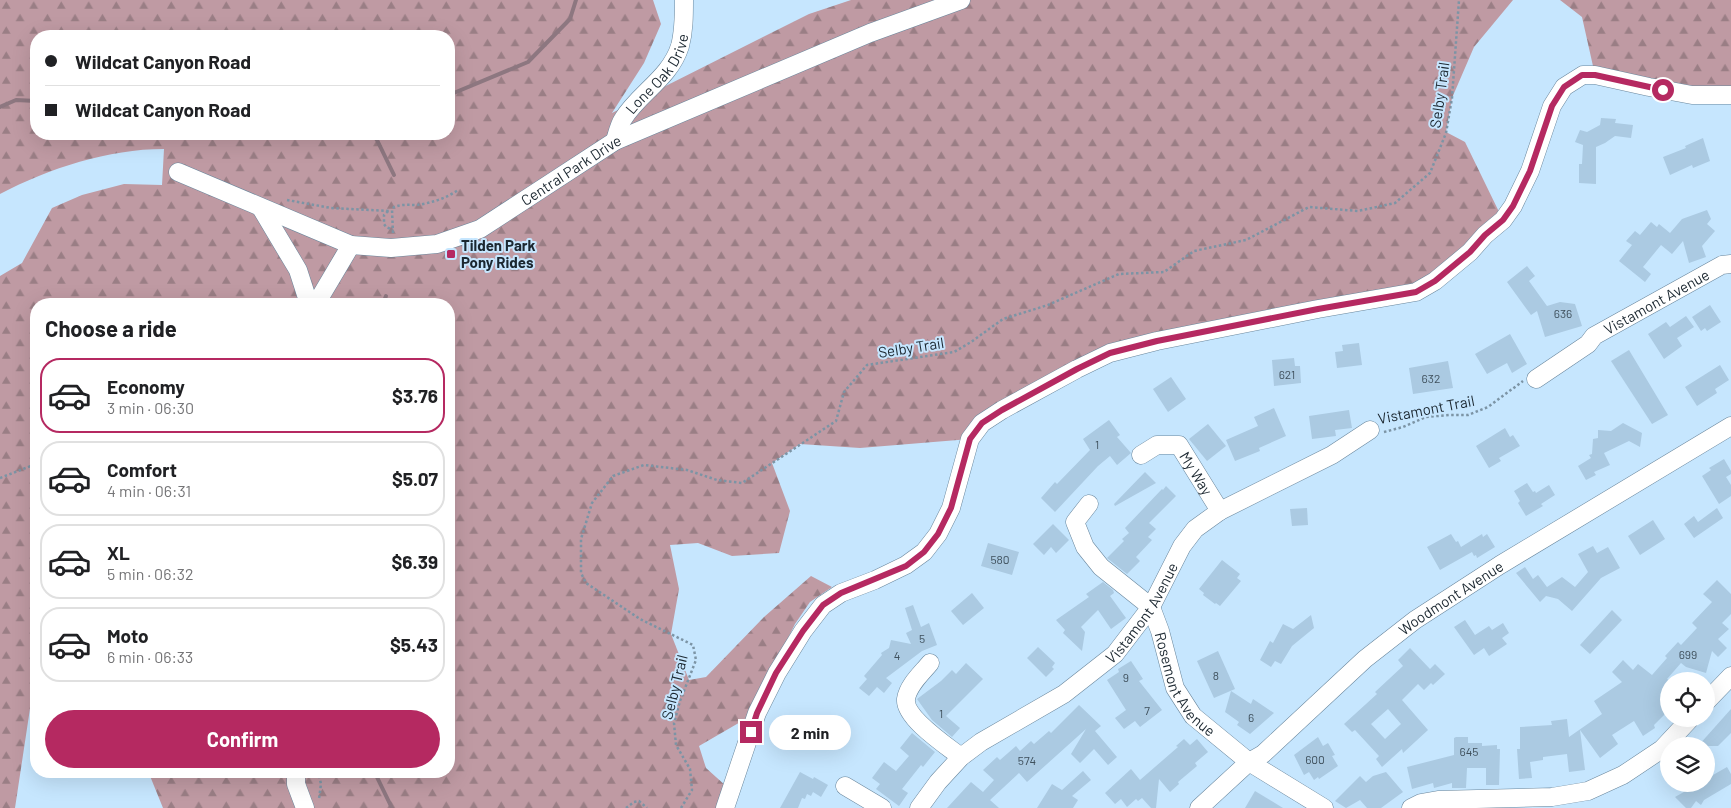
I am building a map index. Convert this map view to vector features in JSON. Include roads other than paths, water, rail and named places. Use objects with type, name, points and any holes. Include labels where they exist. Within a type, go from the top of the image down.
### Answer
[{"type":"street","name":"Lone Oak Drive","points":[[615,141],[623,119],[661,78],[680,47],[684,29],[684,0]]},
{"type":"street","name":"Central Park Drive","points":[[178,172],[351,245],[391,248],[437,244],[480,229],[615,141],[870,33],[961,0]]},
{"type":"street","points":[[725,808],[757,713],[776,673],[803,631],[823,605],[841,593],[906,566],[924,552],[938,534],[951,508],[970,439],[982,423],[1002,410],[1110,353],[1166,339],[1416,292],[1435,281],[1470,252],[1485,235],[1503,220],[1513,206],[1530,171],[1552,106],[1564,87],[1582,75],[1595,75],[1692,95],[1731,95]]},
{"type":"street","points":[[261,208],[298,270],[307,298]]},
{"type":"street","points":[[320,298],[351,245]]},
{"type":"street","name":"Vistamont Avenue","points":[[1536,379],[1588,344],[1594,336],[1722,265],[1731,264]]},
{"type":"street","name":"Woodmont Avenue","points":[[1199,808],[1249,762],[1263,754],[1365,659],[1415,620],[1500,564],[1731,426]]},
{"type":"street","name":"Vistamont Avenue","points":[[919,808],[938,782],[961,757],[981,742],[1064,694],[1114,654],[1151,608],[1182,546],[1195,528],[1220,511],[1332,455],[1370,430]]},
{"type":"street","name":"My Way","points":[[1141,455],[1157,445],[1179,445],[1220,511]]},
{"type":"street","name":"Rosemont Avenue","points":[[1089,504],[1076,522],[1085,547],[1101,567],[1151,608],[1160,631],[1175,688],[1194,716],[1249,762],[1324,808]]},
{"type":"street","points":[[930,663],[913,683],[906,698],[907,707],[926,729],[961,757]]},
{"type":"street","points":[[1715,693],[1731,676]]},
{"type":"street","points":[[1411,808],[1421,803],[1438,800],[1552,797],[1588,791],[1623,775],[1662,749],[1683,727]]},
{"type":"street","points":[[296,778],[296,784],[312,804]]},
{"type":"street","points":[[845,786],[882,808]]},
{"type":"waterway","points":[[455,92],[528,62],[570,19],[576,0]]},
{"type":"waterway","points":[[0,107],[16,100],[30,101]]},
{"type":"waterway","points":[[377,140],[394,175]]},
{"type":"waterway","points":[[377,778],[392,808]]},
{"type":"place","name":"Tilden Park Pony Rides","points":[[451,254]]}]
